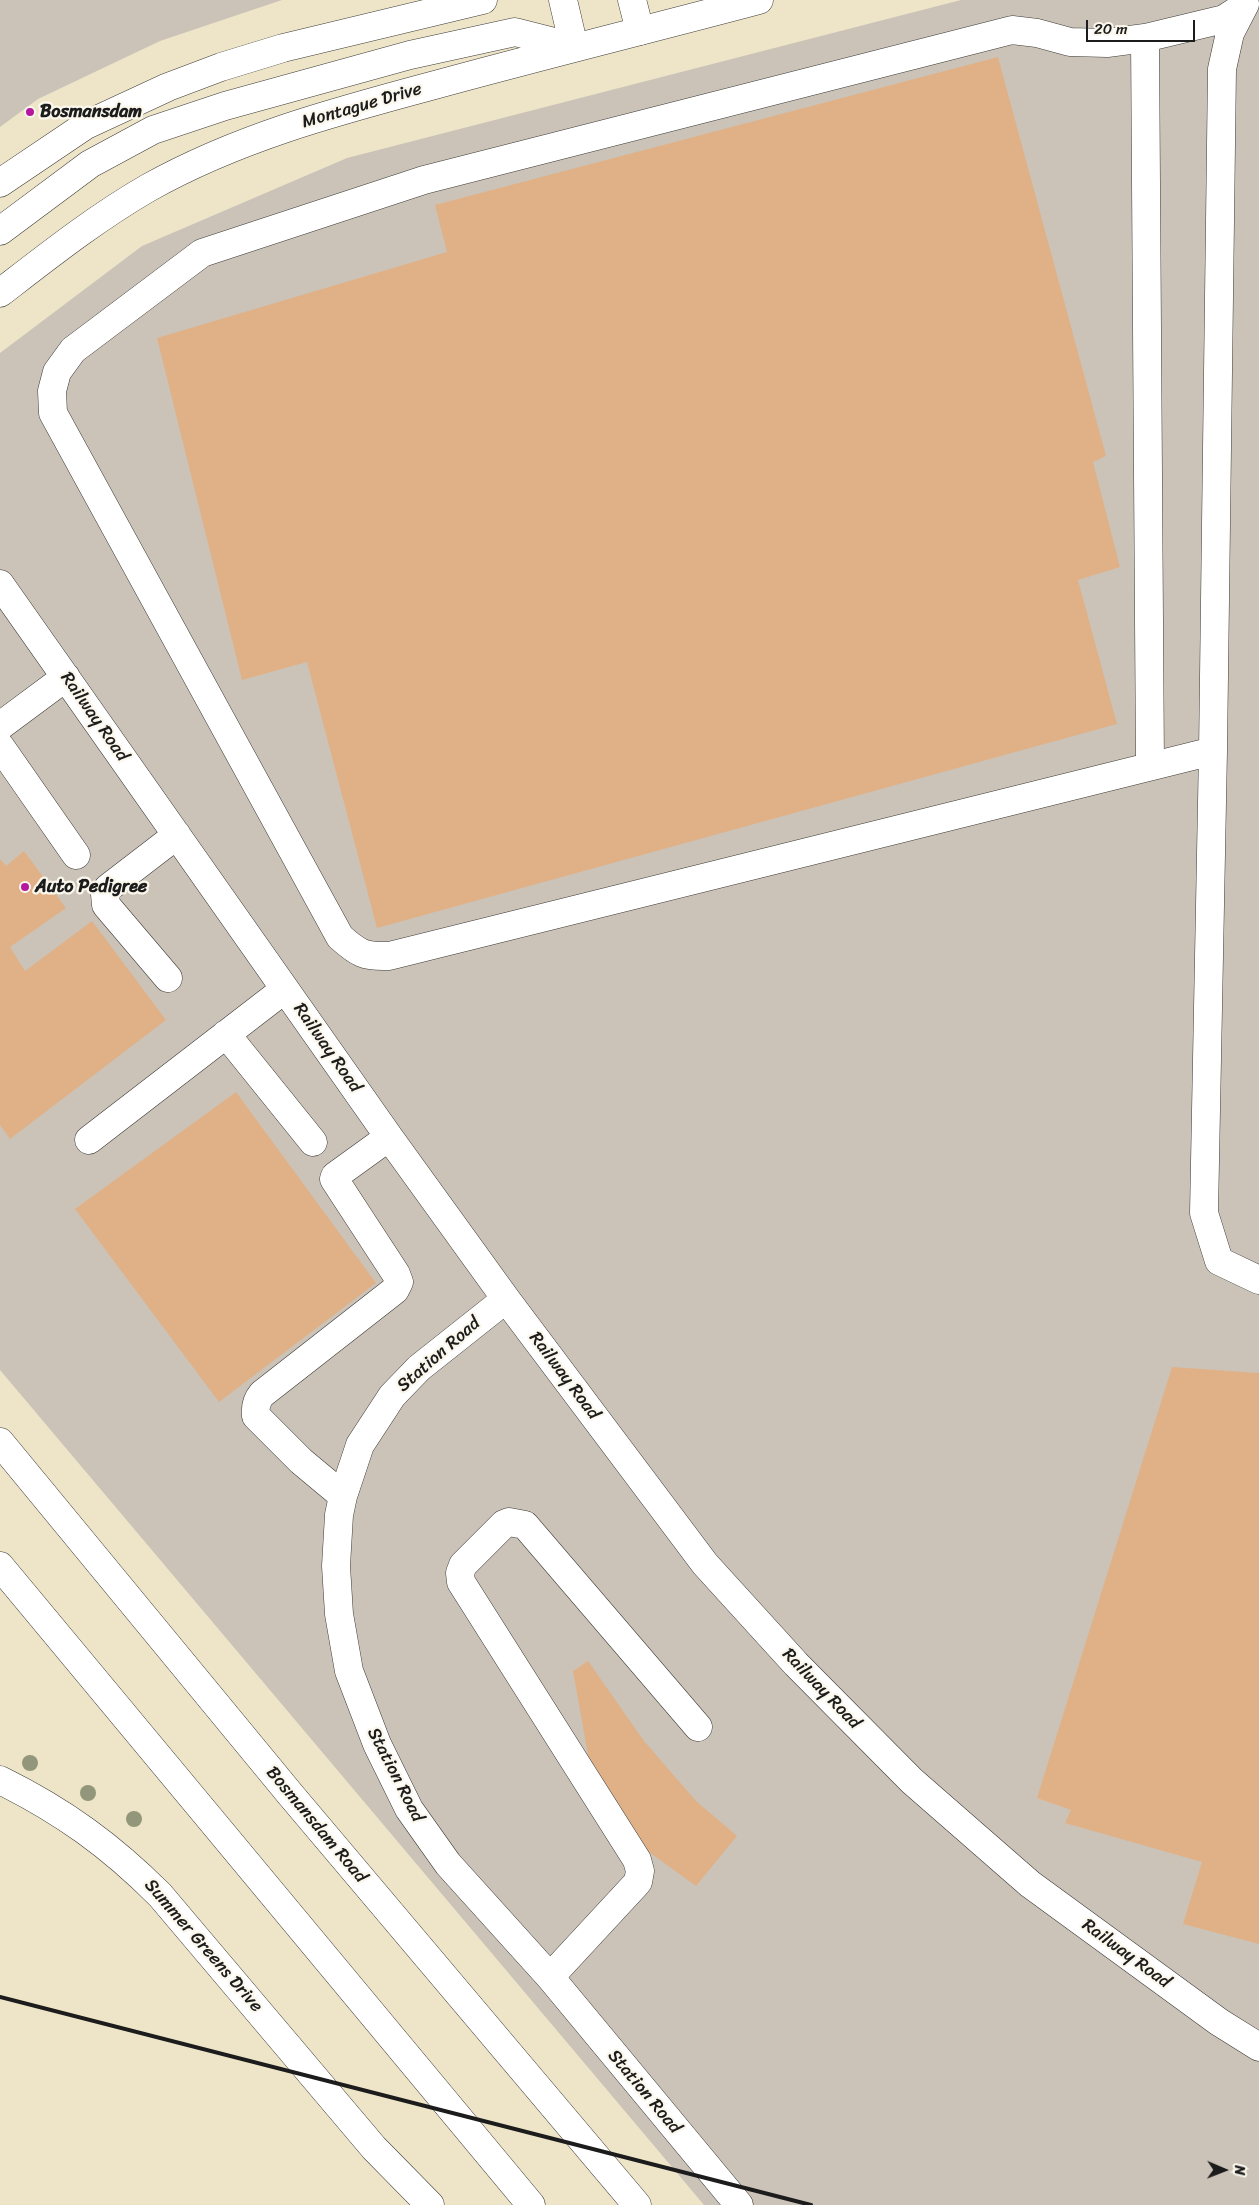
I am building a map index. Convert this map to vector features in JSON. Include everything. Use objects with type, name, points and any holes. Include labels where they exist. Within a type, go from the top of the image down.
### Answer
[{"type":"street","points":[[0,183],[86,125],[177,83],[220,67],[283,48],[483,0]]},
{"type":"street","points":[[0,232],[90,164],[153,130],[225,106],[410,55],[515,32],[574,47],[563,0]]},
{"type":"street","points":[[632,0],[640,31]]},
{"type":"street","name":"Montague Drive","points":[[0,292],[100,218],[149,187],[263,136],[315,118],[574,47],[759,0]]},
{"type":"street","points":[[1213,751],[389,956],[370,957],[356,951],[340,937],[53,413],[52,391],[57,372],[73,350],[202,253],[424,180],[1012,30],[1037,33],[1070,42],[1107,43],[1145,38],[1224,19],[1246,4]]},
{"type":"street","points":[[1246,4],[1230,32],[1222,70],[1213,751],[1204,1213],[1219,1261],[1259,1280]]},
{"type":"street","points":[[1145,38],[1150,766]]},
{"type":"street","name":"Railway Road","points":[[0,584],[389,1137],[506,1299],[704,1564],[796,1664],[912,1781],[1030,1884],[1219,2022],[1259,2047]]},
{"type":"street","points":[[0,726],[66,677]]},
{"type":"street","points":[[0,746],[76,855]]},
{"type":"street","points":[[168,978],[106,906],[105,894],[108,888],[177,835]]},
{"type":"street","points":[[89,1140],[285,989]]},
{"type":"street","points":[[226,1034],[313,1142]]},
{"type":"street","points":[[343,1496],[301,1461],[256,1416],[255,1409],[257,1401],[262,1394],[396,1290],[399,1282],[396,1274],[334,1179],[335,1176],[389,1137]]},
{"type":"street","name":"Station Road","points":[[506,1299],[419,1368],[392,1396],[360,1445],[343,1496],[339,1515],[336,1566],[339,1614],[349,1671],[377,1744],[409,1809],[448,1864],[550,1977],[739,2205]]},
{"type":"street","name":"Bosmansdam Road","points":[[0,1442],[290,1794],[637,2205]]},
{"type":"street","points":[[550,1977],[638,1882],[640,1871],[637,1860],[461,1582],[460,1573],[463,1566],[504,1524],[509,1522],[525,1525],[698,1727]]},
{"type":"street","points":[[0,1566],[531,2205]]},
{"type":"street","name":"Summer Greens Drive","points":[[0,1780],[61,1813],[125,1860],[153,1888],[374,2148],[430,2205]]},
{"type":"street","name":"Summer Greens Drive","points":[[374,2148],[407,2205]]},
{"type":"shaded area","points":[[0,0],[282,0],[160,41],[38,99],[0,127]]},
{"type":"shaded area","points":[[961,0],[1259,0],[1259,2205],[704,2205],[0,1370],[0,353],[142,246],[347,158]]},
{"type":"building","points":[[998,57],[1106,456],[1093,462],[1120,567],[1078,580],[1117,724],[377,928],[307,662],[242,680],[157,338],[447,252],[435,205]]},
{"type":"building","points":[[24,851],[66,908],[10,947],[25,971],[92,921],[166,1020],[10,1139],[0,1125],[0,859],[6,866]]},
{"type":"building","points":[[236,1092],[376,1283],[219,1402],[75,1209]]},
{"type":"building","points":[[1172,1367],[1259,1373],[1259,1944],[1183,1924],[1202,1862],[1065,1823],[1071,1810],[1037,1798]]},
{"type":"building","points":[[588,1661],[644,1741],[696,1801],[737,1836],[696,1886],[649,1852],[593,1783],[573,1671]]},
{"type":"railway","points":[[0,1997],[811,2205]]},
{"type":"place","name":"Bosmansdam","points":[[30,112]]},
{"type":"place","name":"Auto Pedigree","points":[[25,887]]}]
